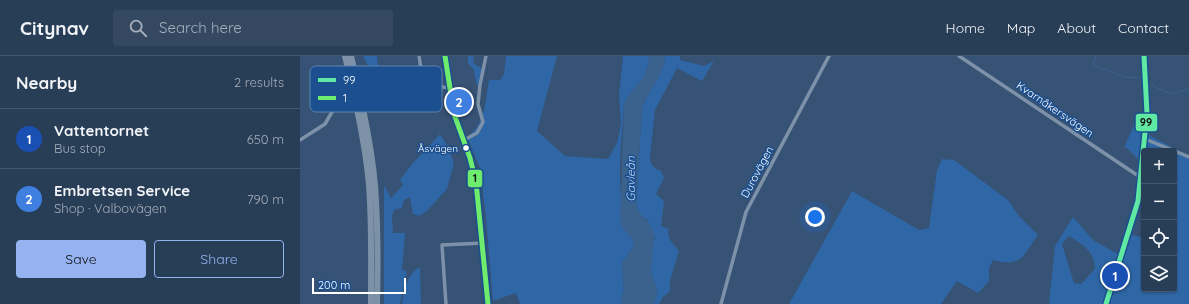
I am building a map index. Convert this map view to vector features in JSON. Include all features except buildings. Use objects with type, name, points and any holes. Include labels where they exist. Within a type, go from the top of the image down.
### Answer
[{"type":"highway","points":[[345,56],[347,66]]},
{"type":"highway","points":[[351,56],[353,66]]},
{"type":"highway","points":[[357,112],[369,185],[371,228],[371,304]]},
{"type":"highway","points":[[364,112],[375,184],[378,222],[377,304]]},
{"type":"main road","points":[[445,56],[454,114],[464,140],[476,182],[488,304]]},
{"type":"street","points":[[419,56],[421,66]]},
{"type":"street","points":[[464,140],[477,133],[483,122],[478,104],[486,56]]},
{"type":"street","name":"Durovägen","points":[[721,304],[746,212],[829,56]]},
{"type":"street","name":"Kvarnåkersvägen","points":[[959,56],[1140,177]]},
{"type":"street","points":[[1106,304],[1138,201],[1145,139],[1146,81],[1144,56]]},
{"type":"street","points":[[442,87],[449,88]]},
{"type":"street","points":[[300,140],[326,124],[333,112]]},
{"type":"street","points":[[1145,139],[1189,157]]},
{"type":"street","points":[[446,304],[442,245],[483,243]]},
{"type":"shaded area","points":[[363,56],[377,56],[377,66],[368,66]]},
{"type":"shaded area","points":[[468,56],[474,56],[473,63],[483,69],[479,86],[476,83],[474,70],[468,63]]},
{"type":"shaded area","points":[[506,56],[557,56],[537,131],[565,156],[608,159],[617,143],[621,123],[619,95],[623,56],[649,56],[646,71],[643,77],[624,104],[620,155],[621,194],[623,212],[627,227],[634,240],[633,247],[622,263],[624,290],[621,302],[622,304],[520,304],[516,293],[493,301],[480,168],[467,137],[478,126],[484,112],[489,80],[500,80],[504,74]]},
{"type":"shaded area","points":[[665,56],[680,56],[680,60],[704,66],[714,61],[702,81],[677,68],[655,110],[650,157],[653,166],[661,171],[664,178],[656,194],[664,201],[661,226],[669,229],[668,233],[670,239],[679,251],[670,281],[670,291],[663,297],[659,304],[654,304],[657,291],[653,281],[651,269],[652,244],[655,238],[648,221],[638,213],[636,205],[642,107],[659,77]]},
{"type":"shaded area","points":[[1134,125],[1146,125],[1150,136],[1173,148],[1141,148],[1141,162],[1127,148],[1124,148]]},
{"type":"shaded area","points":[[440,134],[448,147],[454,163],[447,189],[427,211],[419,216],[413,214],[410,197],[404,200],[402,208],[394,210],[392,216],[393,233],[404,233],[405,235],[402,270],[407,271],[400,304],[384,304],[384,185],[391,198],[403,185],[400,180],[412,164]]},
{"type":"shaded area","points":[[1177,150],[1189,156],[1189,304],[1049,304],[1055,246],[1073,217],[1093,240],[1121,256],[1129,234],[1141,237],[1141,292],[1177,292]],"holes":[[[1069,236],[1083,245],[1090,253],[1095,269],[1081,284],[1074,283],[1062,244]]]},
{"type":"shaded area","points":[[942,159],[954,160],[1008,200],[1019,216],[1038,235],[1025,254],[1016,261],[1002,262],[993,260],[989,268],[989,281],[978,293],[957,281],[941,304],[789,304],[852,191],[919,230],[929,228],[937,170]]},
{"type":"shaded area","points":[[418,268],[420,268],[421,304],[402,304],[408,279]]},
{"type":"water","name":"Gavleån","points":[[649,56],[665,56],[659,77],[642,107],[636,205],[637,209],[649,224],[654,234],[651,268],[657,294],[654,304],[622,304],[621,302],[624,290],[622,263],[633,247],[634,241],[622,227],[620,219],[624,104],[643,77],[648,64]]},
{"type":"waterway","points":[[1096,56],[1093,65],[1125,77],[1139,78],[1144,81]]},
{"type":"waterway","points":[[1147,83],[1170,94],[1189,89]]},
{"type":"transit line","name":"1","points":[[445,56],[454,114],[470,158],[476,182],[488,304]]},
{"type":"transit line","name":"99","points":[[1106,304],[1138,201],[1147,113],[1144,56]]},
{"type":"place","name":"Embretsen Service","points":[[459,102]]},
{"type":"place","name":"Åsvägen","points":[[466,148]]},
{"type":"place","name":"Vattentornet","points":[[1115,276]]}]
